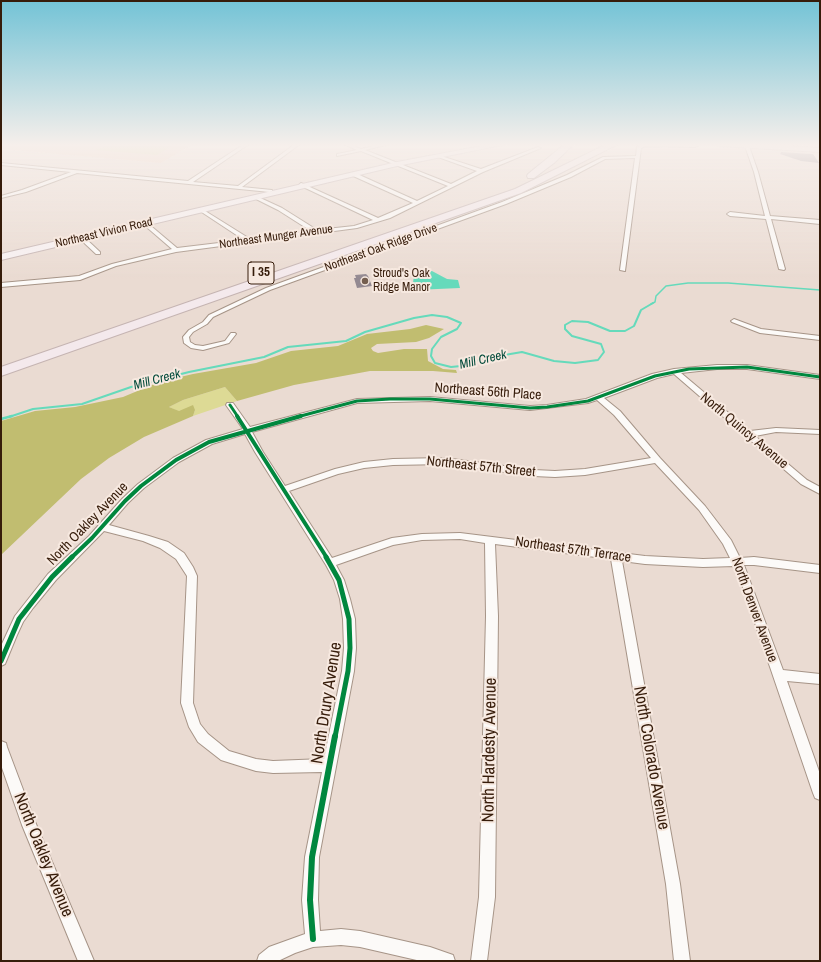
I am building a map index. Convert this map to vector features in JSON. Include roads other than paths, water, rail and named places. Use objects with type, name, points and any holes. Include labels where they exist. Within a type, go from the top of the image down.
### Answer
[{"type":"highway","name":"I 35","points":[[1,363],[454,207],[502,189]]},
{"type":"highway","name":"I 35","points":[[1,372],[522,189]]},
{"type":"main road","name":"Northeast Vivion Road","points":[[4,255],[282,189]]},
{"type":"main road","name":"Northeast Vivion Road","points":[[4,255],[288,189]]},
{"type":"street","points":[[1,197],[30,189]]},
{"type":"street","points":[[257,189],[270,191]]},
{"type":"street","points":[[311,189],[378,220]]},
{"type":"street","points":[[386,189],[417,203]]},
{"type":"street","name":"Northeast Munger Avenue","points":[[1,285],[80,278],[114,265],[176,250],[355,226],[388,217],[443,189]]},
{"type":"street","name":"Northeast Oak Ridge Drive","points":[[233,334],[227,342],[203,348],[193,347],[187,343],[186,337],[191,331],[205,323],[211,316],[268,289],[504,203],[538,189]]},
{"type":"street","points":[[623,270],[633,189]]},
{"type":"street","points":[[760,189],[782,269]]},
{"type":"street","points":[[256,197],[280,209],[316,232]]},
{"type":"street","points":[[202,210],[250,241]]},
{"type":"street","points":[[730,214],[820,222]]},
{"type":"street","points":[[145,223],[176,250]]},
{"type":"street","points":[[82,238],[98,253]]},
{"type":"street","points":[[734,321],[741,325],[760,331],[820,338]]},
{"type":"street","name":"Northeast 56th Place","points":[[248,431],[276,422],[364,400],[430,399],[538,408],[573,405],[599,398],[655,376],[674,371],[705,367],[735,367],[820,376]]},
{"type":"street","name":"North Quincy Avenue","points":[[674,371],[804,482],[818,490]]},
{"type":"street","name":"North Denver Avenue","points":[[599,398],[617,413],[657,460],[702,508],[727,542],[745,579],[820,793]]},
{"type":"street","name":"North Drury Avenue","points":[[230,405],[248,431],[259,452],[330,563],[339,580],[345,598],[349,618],[350,648],[348,671],[312,856],[310,900],[313,939]]},
{"type":"street","points":[[748,434],[776,430],[820,432]]},
{"type":"street","name":"North Oakley Avenue","points":[[1,661],[11,635],[29,605],[52,577],[140,486],[176,460],[209,442],[248,431]]},
{"type":"street","name":"Northeast 57th Street","points":[[283,490],[335,472],[364,465],[393,462],[445,461],[526,472],[555,474],[585,472],[657,460]]},
{"type":"street","points":[[102,527],[146,538],[164,545],[180,556],[188,567],[192,576],[188,703],[195,727],[203,738],[226,756],[256,765],[273,767],[330,765]]},
{"type":"street","name":"Northeast 57th Terrace","points":[[330,563],[378,546],[410,538],[453,536],[490,539],[664,561],[737,561],[820,569]]},
{"type":"street","name":"North Hardesty Avenue","points":[[479,961],[487,889],[492,616],[490,539]]},
{"type":"street","name":"North Colorado Avenue","points":[[616,556],[673,884],[682,961]]},
{"type":"street","points":[[778,675],[820,679]]},
{"type":"street","name":"North Oakley Avenue","points":[[1,748],[29,825],[86,961]]},
{"type":"street","points":[[265,961],[275,953],[294,945],[313,939],[341,937],[360,939],[430,955],[447,961]]},
{"type":"waterway","name":"Mill Creek","points":[[653,303],[655,302],[656,296],[666,286],[688,283],[728,283],[820,290]]},
{"type":"waterway","name":"Mill Creek","points":[[12,416],[33,409],[82,404],[131,387],[189,372],[264,357],[288,347],[346,341],[365,332],[414,318],[432,315],[447,317],[461,323],[457,329],[441,337],[432,349],[431,356],[435,363],[451,367],[461,366],[481,359],[522,352],[554,361],[575,363],[598,360],[604,352],[601,344],[572,336],[565,329],[565,325],[572,321],[588,322],[610,331],[625,331],[634,326],[641,310],[653,303]]},
{"type":"waterway","name":"Mill Creek","points":[[1,419],[12,416]]},
{"type":"place","name":"Stroud's Oak Ridge Manor","points":[[365,281]]}]
